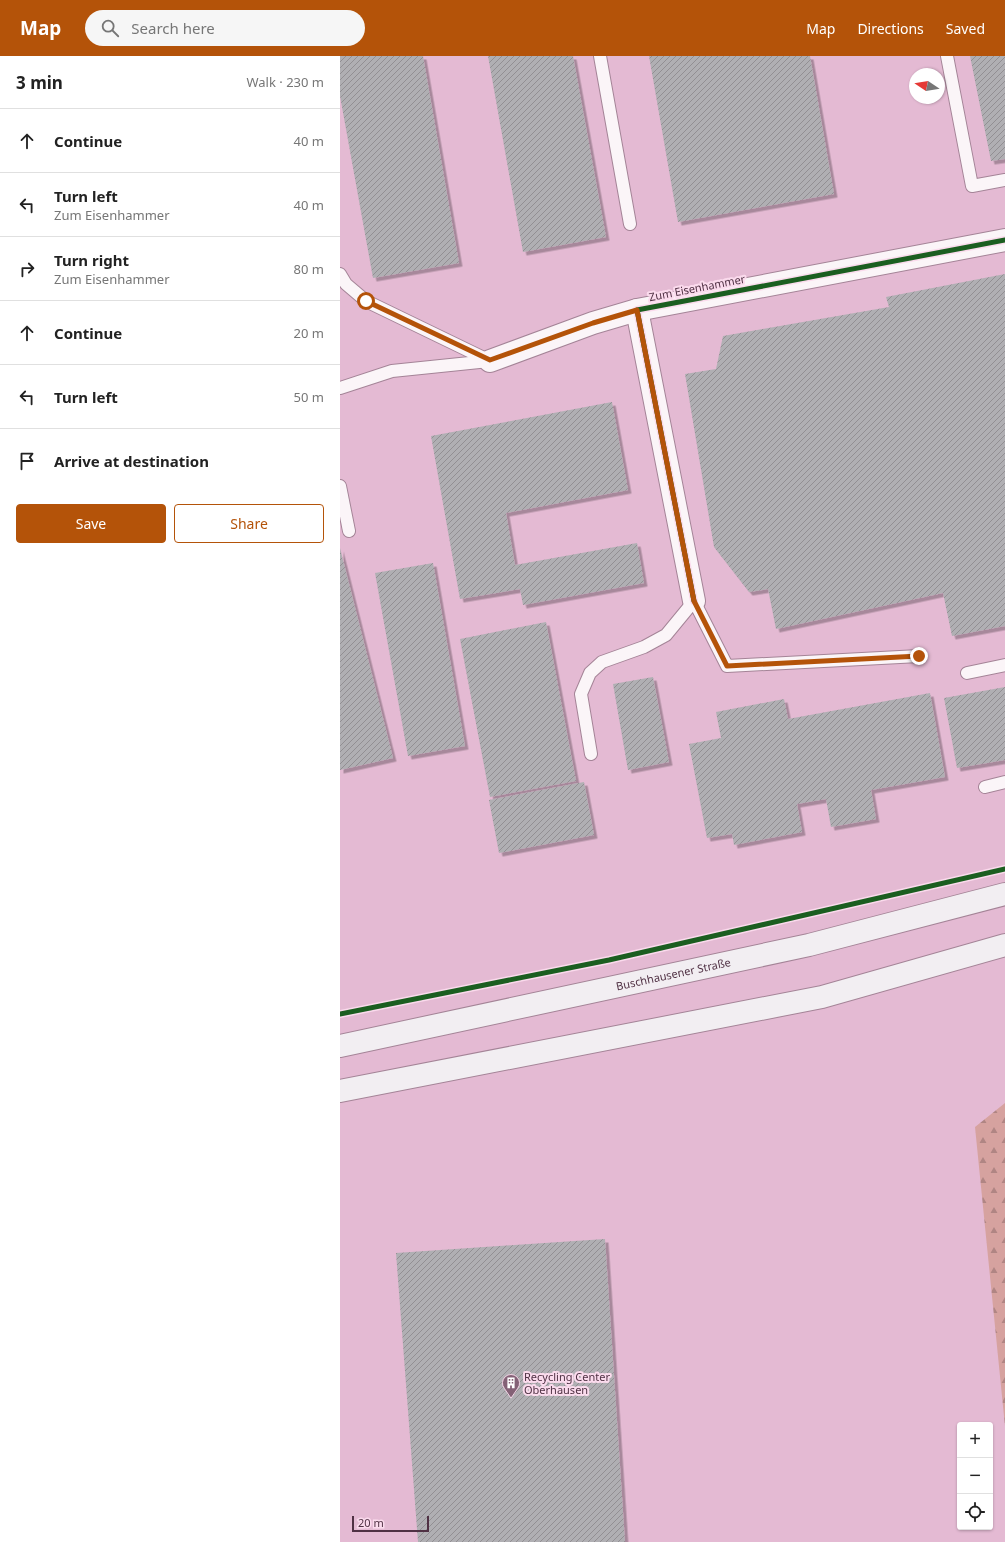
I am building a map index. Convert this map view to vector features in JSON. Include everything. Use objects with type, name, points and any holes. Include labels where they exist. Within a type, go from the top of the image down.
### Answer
[{"type":"main road","name":"Buschhausener Straße","points":[[340,1046],[809,945],[1005,894]]},
{"type":"main road","points":[[340,1091],[822,997],[1005,945]]},
{"type":"street","name":"Zum Eisenhammer","points":[[490,360],[593,323],[637,310],[1005,240]]},
{"type":"street","name":"Zum Eisenhammer","points":[[637,310],[694,601]]},
{"type":"lane","points":[[600,56],[630,224]]},
{"type":"lane","points":[[947,56],[972,186],[1005,180]]},
{"type":"lane","points":[[340,274],[346,284],[366,301],[490,360]]},
{"type":"lane","points":[[340,388],[392,371],[490,360]]},
{"type":"lane","points":[[340,486],[349,531]]},
{"type":"lane","points":[[591,754],[581,694],[590,673],[602,662],[644,647],[666,634],[694,601],[727,666],[919,656]]},
{"type":"lane","points":[[967,674],[1005,665]]},
{"type":"lane","points":[[985,787],[1005,782]]},
{"type":"green space","points":[[1005,1103],[1005,1426],[975,1127]]},
{"type":"building","points":[[340,56],[423,56],[459,263],[373,278],[340,96]]},
{"type":"building","points":[[488,56],[573,56],[606,237],[523,252]]},
{"type":"building","points":[[649,56],[810,56],[834,194],[678,222]]},
{"type":"building","points":[[970,56],[1005,56],[1005,159],[991,161]]},
{"type":"building","points":[[1005,274],[1005,626],[952,636],[943,593],[776,629],[768,589],[749,592],[714,547],[685,374],[716,369],[723,336],[889,307],[886,297]]},
{"type":"building","points":[[612,402],[628,490],[506,513],[515,565],[637,543],[644,583],[523,605],[520,589],[460,599],[431,436]]},
{"type":"building","points":[[340,548],[393,758],[340,770]]},
{"type":"building","points":[[433,563],[465,746],[408,756],[375,573]]},
{"type":"building","points":[[546,622],[576,781],[490,797],[460,639]]},
{"type":"building","points":[[653,677],[669,762],[628,770],[613,684]]},
{"type":"building","points":[[1005,687],[1005,760],[957,768],[944,698]]},
{"type":"building","points":[[930,693],[945,777],[871,790],[876,819],[831,827],[826,799],[797,804],[802,832],[734,845],[732,834],[707,838],[689,744],[721,738],[716,712],[784,699],[788,719]]},
{"type":"building","points":[[584,782],[594,835],[499,853],[489,800]]},
{"type":"building","name":"Recycling Center Oberhausen","points":[[605,1239],[625,1542],[418,1542],[396,1253]]},
{"type":"cycle path","points":[[694,601],[637,310],[1005,240]]},
{"type":"cycle path","points":[[340,1014],[609,960],[1005,869]]},
{"type":"place","name":"Recycling Center Oberhausen","points":[[511,1398]]},
{"type":"route","points":[[366,301],[490,360],[593,323],[637,310],[694,601],[727,666],[919,656]]}]
